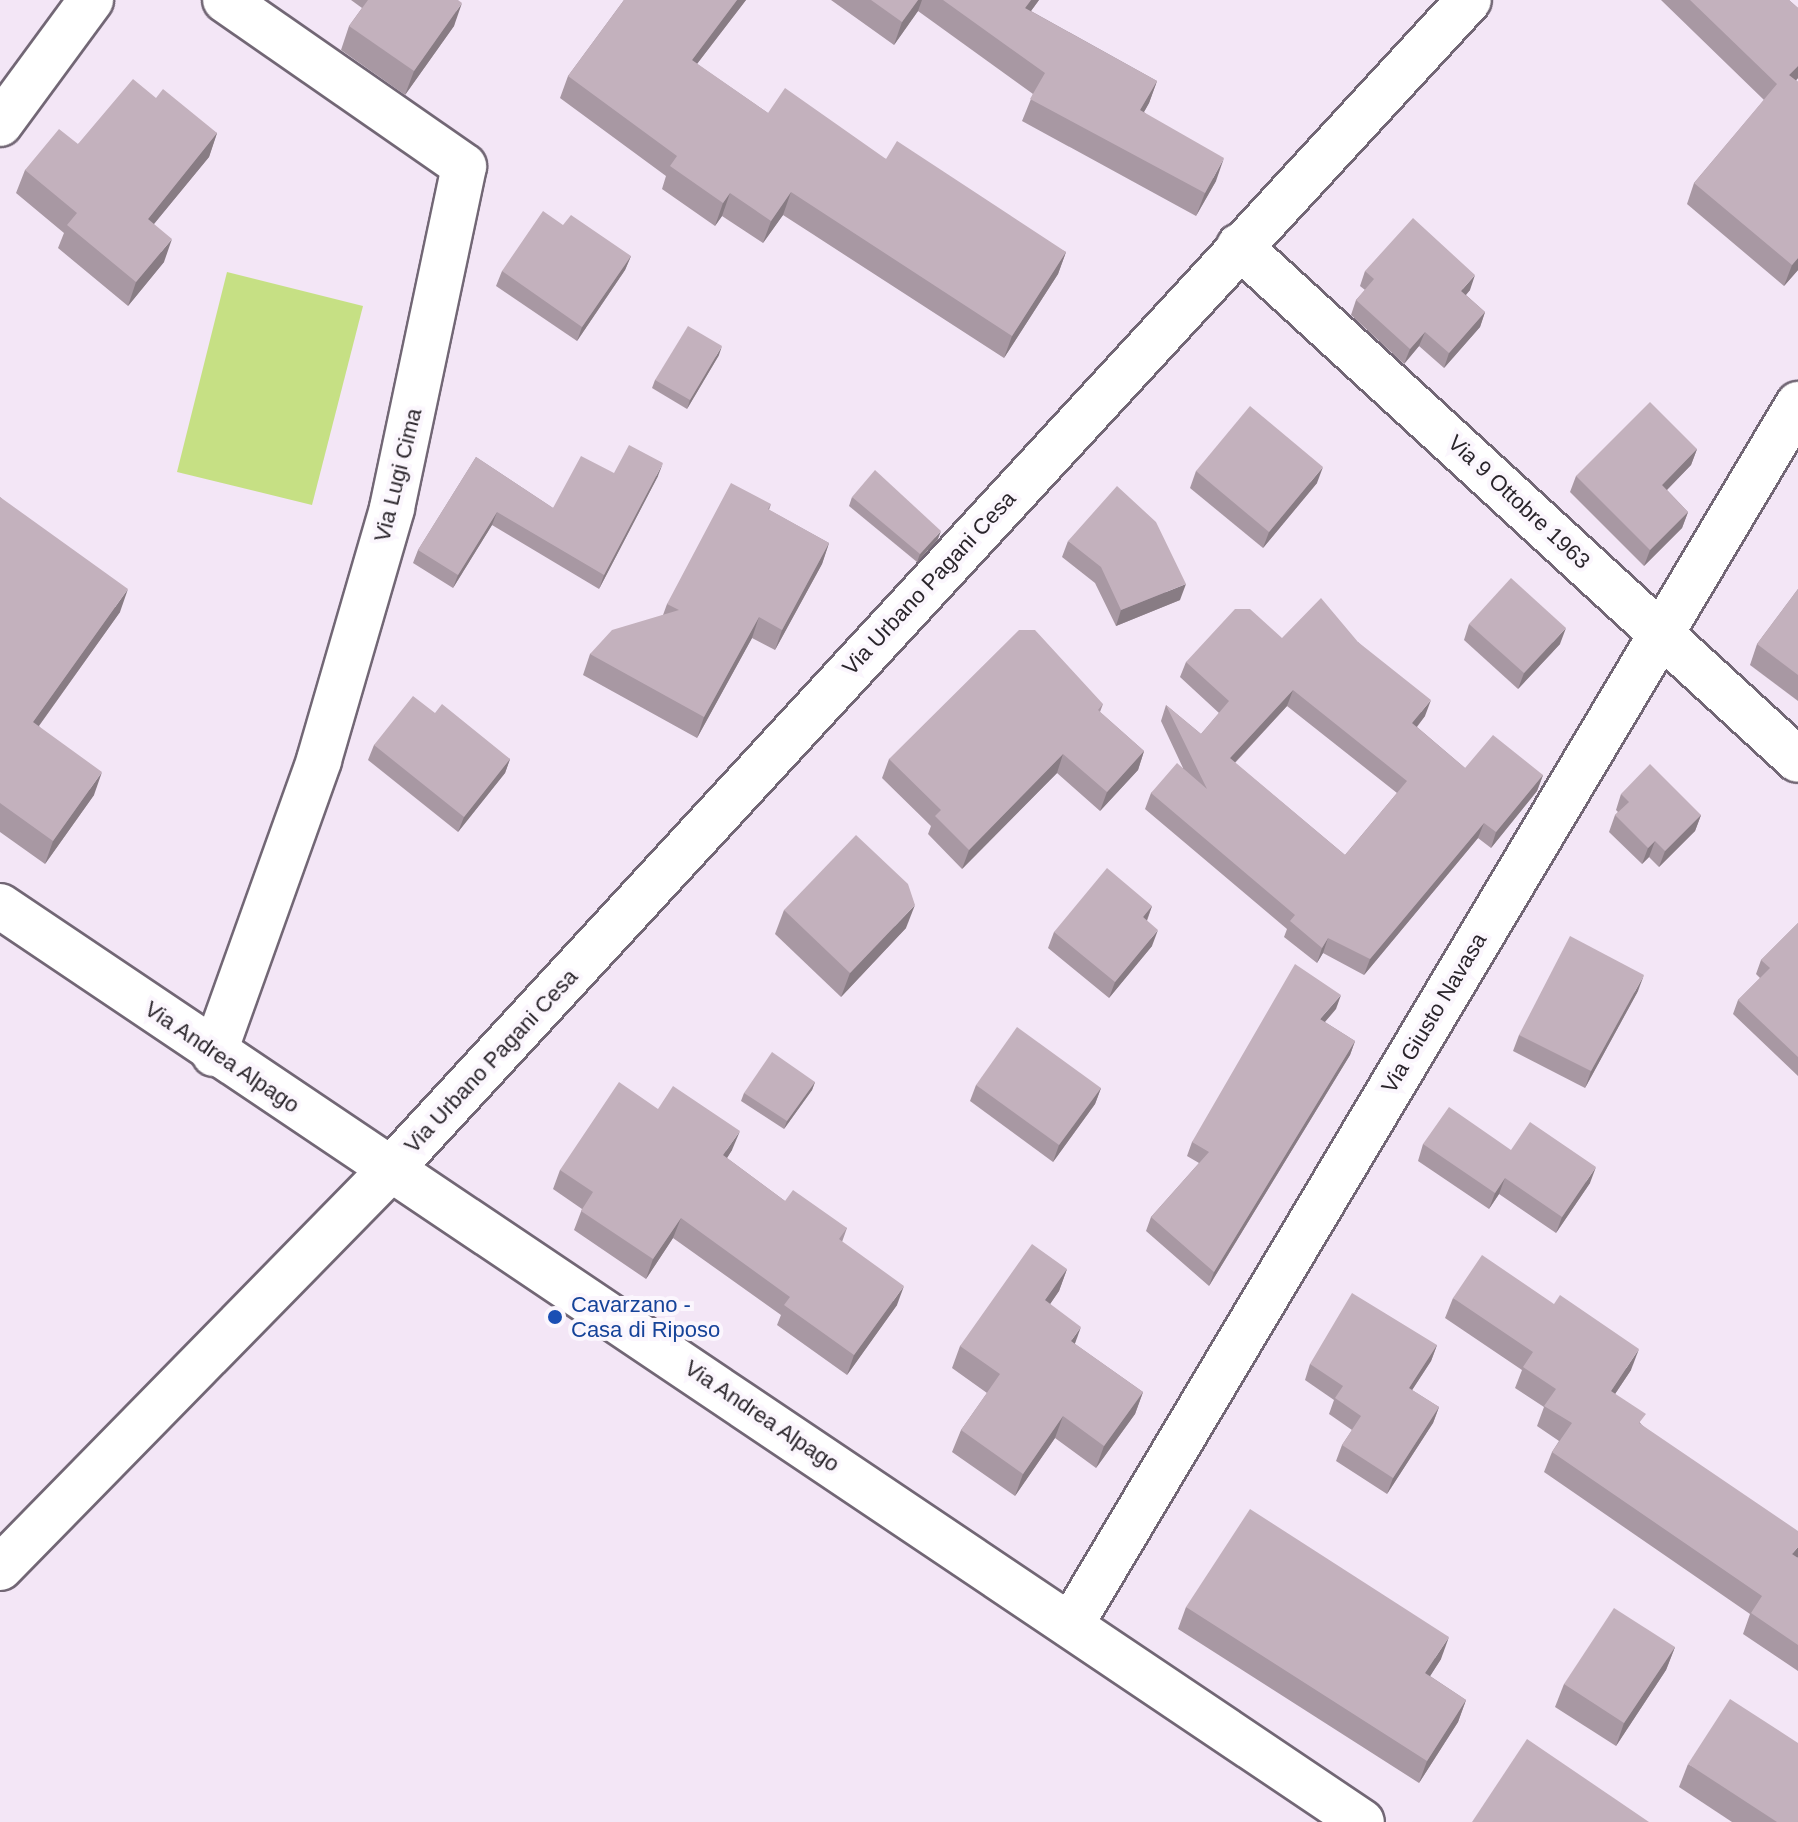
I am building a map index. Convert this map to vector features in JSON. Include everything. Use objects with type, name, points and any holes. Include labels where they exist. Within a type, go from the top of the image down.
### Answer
[{"type":"street","points":[[0,124],[91,0]]},
{"type":"street","name":"Via Lugi Cima","points":[[214,1054],[319,760],[412,422],[464,166],[225,0]]},
{"type":"street","name":"Via Urbano Pagani Cesa","points":[[0,1568],[391,1169],[1469,0]]},
{"type":"street","name":"Via 9 Ottobre 1963","points":[[1239,246],[1798,760]]},
{"type":"street","name":"Via Giusto Navasa","points":[[1072,1623],[1798,404]]},
{"type":"street","name":"Via Andrea Alpago","points":[[0,906],[214,1054],[1072,1623],[1362,1822]]},
{"type":"green space","points":[[227,272],[363,306],[312,505],[177,472]]},
{"type":"building","points":[[368,0],[458,0],[462,3],[414,71],[349,26]]},
{"type":"building","points":[[624,0],[737,0],[692,60],[768,113],[785,88],[886,159],[897,141],[1066,252],[1012,336],[791,192],[771,221],[730,193],[723,203],[670,166],[677,156],[568,76]]},
{"type":"building","points":[[871,0],[918,0],[902,22]]},
{"type":"building","points":[[943,0],[1031,0],[1025,8],[1157,81],[1140,110],[1224,158],[1205,193],[1030,99],[1045,73]]},
{"type":"building","points":[[1690,0],[1789,0],[1798,8],[1798,66],[1789,75],[1798,82],[1798,258],[1792,265],[1694,183],[1777,84]]},
{"type":"building","points":[[133,79],[156,98],[163,89],[217,133],[148,219],[172,239],[136,282],[67,225],[77,213],[25,170],[59,129],[78,144]]},
{"type":"building","points":[[543,211],[563,225],[571,215],[631,256],[582,327],[502,271]]},
{"type":"building","points":[[1413,218],[1475,275],[1461,291],[1485,312],[1449,353],[1425,332],[1410,349],[1356,300],[1374,279],[1365,271]]},
{"type":"building","points":[[688,326],[722,346],[690,400],[655,380]]},
{"type":"building","points":[[1650,402],[1697,449],[1662,485],[1688,512],[1650,550],[1576,476]]},
{"type":"building","points":[[1250,406],[1323,467],[1269,532],[1196,471]]},
{"type":"building","points":[[629,445],[663,463],[604,575],[497,512],[458,575],[418,550],[476,457],[553,508],[581,456],[614,473]]},
{"type":"building","points":[[875,470],[941,531],[920,554],[852,497]]},
{"type":"building","points":[[731,483],[771,504],[768,509],[829,543],[782,630],[759,617],[704,717],[590,654],[612,630],[679,610],[667,604]]},
{"type":"building","points":[[1117,486],[1156,522],[1186,584],[1121,610],[1101,567],[1068,541]]},
{"type":"building","points":[[0,497],[128,589],[33,722],[102,772],[53,841],[0,803]]},
{"type":"building","points":[[1511,578],[1566,628],[1524,673],[1469,624]]},
{"type":"building","points":[[1798,589],[1798,675],[1757,644]]},
{"type":"building","points":[[1321,598],[1358,642],[1431,700],[1412,723],[1465,768],[1493,735],[1543,775],[1496,832],[1484,823],[1370,959],[1328,938],[1322,948],[1290,921],[1295,915],[1151,793],[1177,763],[1207,789],[1166,705],[1201,734],[1229,701],[1186,662],[1235,609],[1250,609],[1282,638]],"holes":[[[1293,690],[1407,781],[1345,855],[1230,758]]]},
{"type":"building","points":[[1019,630],[1035,630],[1103,704],[1098,710],[1144,751],[1107,792],[1063,754],[969,850],[935,816],[941,810],[889,759]]},
{"type":"building","points":[[413,696],[435,713],[442,704],[510,759],[464,817],[374,745]]},
{"type":"building","points":[[1650,764],[1701,815],[1665,851],[1655,841],[1648,848],[1615,815],[1629,802],[1621,794]]},
{"type":"building","points":[[856,835],[908,884],[915,905],[850,973],[784,910]]},
{"type":"building","points":[[1107,868],[1152,906],[1143,917],[1158,930],[1115,982],[1054,932]]},
{"type":"building","points":[[1798,923],[1798,1057],[1738,1000],[1770,968],[1761,960]]},
{"type":"building","points":[[1570,936],[1644,975],[1591,1071],[1519,1035]]},
{"type":"building","points":[[1295,964],[1341,995],[1320,1019],[1355,1041],[1214,1272],[1151,1217],[1209,1152],[1192,1142]]},
{"type":"building","points":[[1017,1027],[1101,1088],[1059,1145],[976,1085]]},
{"type":"building","points":[[772,1052],[815,1082],[787,1121],[744,1093]]},
{"type":"building","points":[[619,1082],[658,1109],[673,1086],[740,1131],[723,1155],[785,1201],[793,1190],[847,1228],[839,1239],[904,1286],[854,1355],[784,1305],[790,1297],[681,1218],[653,1259],[581,1211],[593,1192],[560,1170]]},
{"type":"building","points":[[1449,1107],[1511,1150],[1530,1122],[1596,1167],[1562,1217],[1505,1178],[1495,1193],[1423,1144]]},
{"type":"building","points":[[1032,1244],[1067,1269],[1045,1300],[1081,1327],[1071,1341],[1143,1392],[1104,1446],[1063,1416],[1023,1474],[961,1430],[1000,1374],[960,1346]]},
{"type":"building","points":[[1482,1255],[1554,1304],[1560,1295],[1639,1349],[1611,1391],[1646,1414],[1639,1423],[1798,1531],[1798,1547],[1792,1554],[1798,1558],[1798,1645],[1751,1613],[1762,1596],[1552,1452],[1572,1423],[1544,1406],[1556,1389],[1523,1367],[1533,1352],[1453,1298]]},
{"type":"building","points":[[1352,1293],[1437,1345],[1409,1388],[1439,1407],[1393,1478],[1342,1445],[1361,1416],[1335,1398],[1343,1386],[1310,1364]]},
{"type":"building","points":[[1250,1509],[1449,1637],[1425,1673],[1466,1700],[1427,1761],[1186,1607]]},
{"type":"building","points":[[1614,1608],[1675,1647],[1624,1723],[1564,1684]]},
{"type":"building","points":[[1730,1699],[1798,1743],[1798,1822],[1777,1822],[1688,1764]]},
{"type":"building","points":[[1527,1739],[1649,1822],[1472,1822]]},
{"type":"place","name":"Cavarzano - Casa di Riposo","points":[[555,1317]]}]
